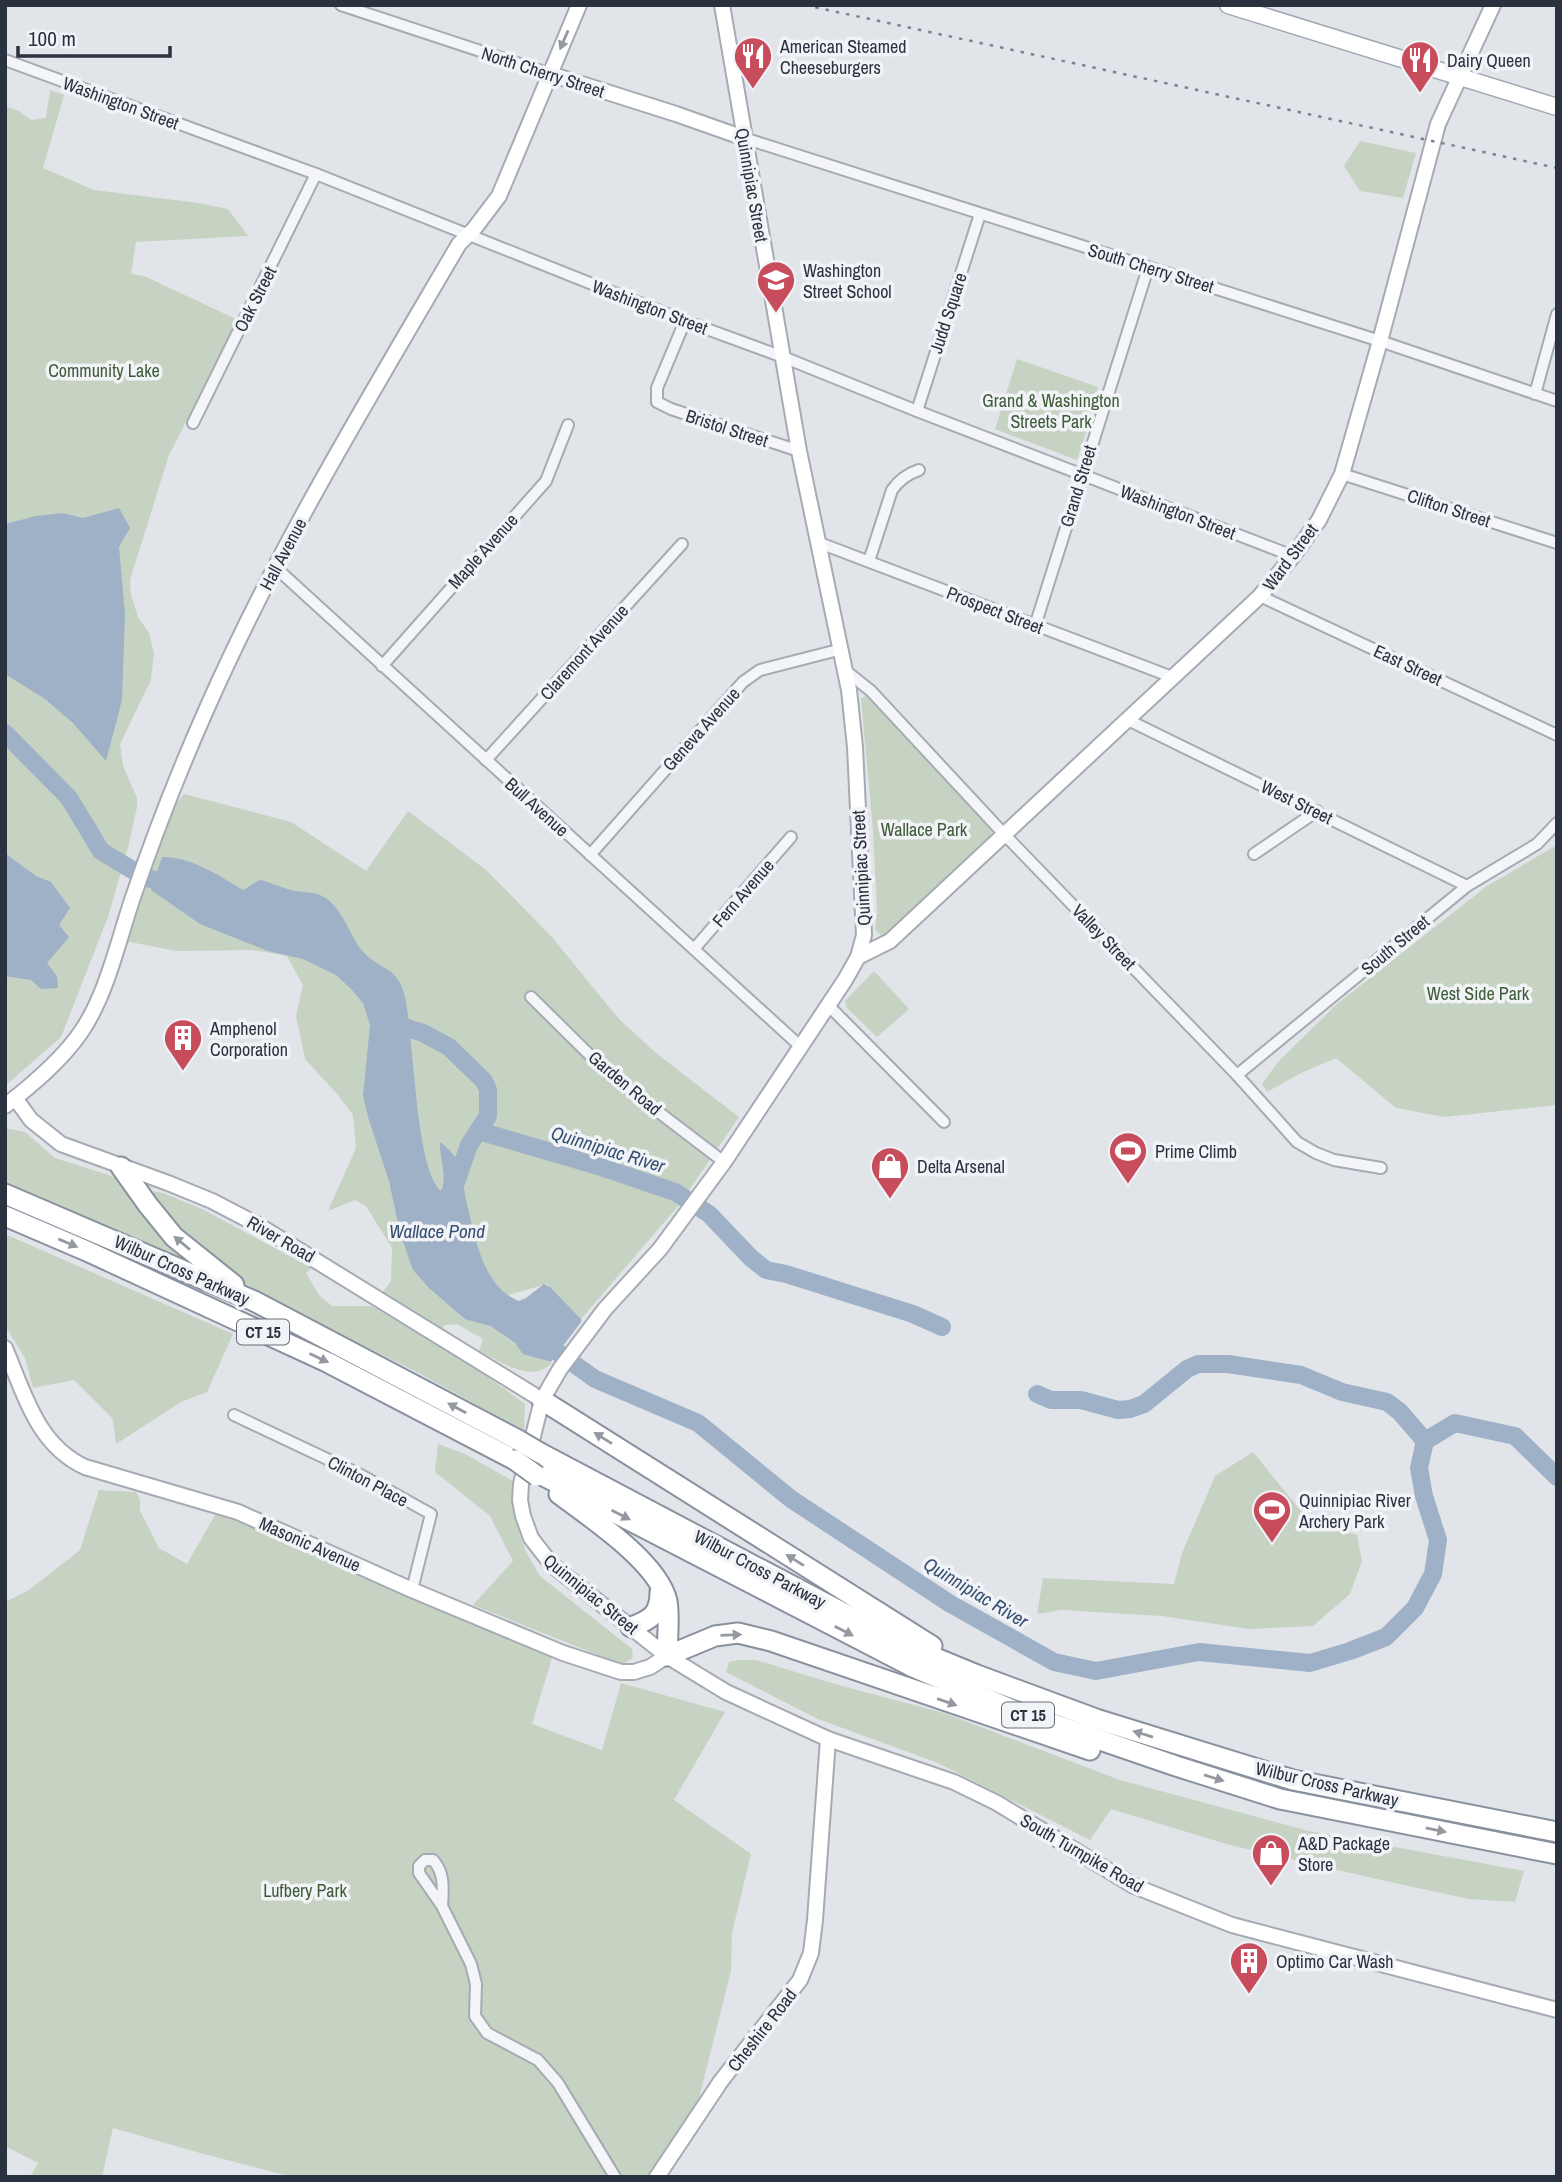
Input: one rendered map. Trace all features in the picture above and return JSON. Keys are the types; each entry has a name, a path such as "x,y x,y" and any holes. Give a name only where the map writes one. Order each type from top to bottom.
{"highway":[{"path":"121,1167 174,1237 254,1301"},
{"name":"Wilbur Cross Parkway","path":"5,1194 254,1301 904,1645 1096,1719 1293,1780 1557,1832"},
{"name":"Wilbur Cross Parkway","path":"5,1216 327,1362 515,1460 537,1475 913,1667 1013,1710 1280,1798 1557,1854"},
{"path":"542,1400 977,1675"},
{"path":"537,1475 640,1558 660,1584 667,1601 667,1656 715,1636 738,1633 771,1640 1050,1738 1115,1758 1177,1766"},
{"path":"631,1627 656,1615 660,1602 660,1584"}],"main road":[{"name":"Hall Avenue","path":"10,1102 73,1043 92,1014 153,840 207,708 275,568 359,414 459,244 499,196 579,5"},
{"name":"Quinnipiac Street","path":"667,1656 552,1565 526,1527 520,1492 542,1400 560,1369 605,1308 660,1249 724,1162 858,957 865,927 853,728 846,671 799,451 722,5"},
{"path":"1228,5 1557,107"},
{"name":"Ward Street","path":"858,957 890,941 1260,596 1319,520 1342,474 1435,135 1459,76 1493,5"},
{"name":"North Cherry Street","path":"550,74 744,138"},
{"name":"River Road","path":"10,1102 61,1144 212,1201 258,1225 542,1400"},
{"name":"Masonic Avenue","path":"5,1348 42,1431 71,1461 238,1512 412,1590 563,1653 621,1672 634,1672 650,1667 667,1656"},
{"name":"South Turnpike Road","path":"667,1656 726,1692 828,1739 954,1782 997,1802 1135,1886 1215,1920 1557,2010"},
{"name":"Cheshire Road","path":"656,2177 721,2081 800,1980 804,1971 811,1953 815,1920 828,1739"}],"street":[{"name":"North Cherry Street","path":"341,5 550,74"},
{"name":"Washington Street","path":"5,60 316,174 467,236 1293,556"},
{"name":"South Cherry Street","path":"744,138 1380,341 1557,401"},
{"name":"Oak Street","path":"193,423 316,174"},
{"name":"Judd Square","path":"916,411 980,214"},
{"name":"Grand Street","path":"1035,626 1148,268"},
{"path":"1535,394 1557,314"},
{"name":"Bristol Street","path":"685,321 657,388 657,402 799,451"},
{"name":"Maple Avenue","path":"382,666 546,481 568,425"},
{"path":"869,561 892,490 910,473 919,470"},
{"name":"Clifton Street","path":"1342,474 1557,543"},
{"name":"Prospect Street","path":"817,542 1172,677"},
{"name":"Claremont Avenue","path":"485,760 682,544"},
{"name":"Bull Avenue","path":"275,568 800,1046"},
{"name":"East Street","path":"1260,596 1557,735"},
{"name":"Geneva Avenue","path":"590,855 743,682 760,670 842,649"},
{"name":"Valley Street","path":"846,671 871,691 1003,833 1237,1075 1297,1142 1334,1160 1381,1168"},
{"name":"West Street","path":"1126,719 1467,886"},
{"path":"1254,854 1317,811"},
{"name":"South Street","path":"1237,1075 1467,886 1537,844 1557,822"},
{"name":"Fern Avenue","path":"694,949 791,837"},
{"name":"Garden Road","path":"531,997 610,1074 724,1162"},
{"path":"828,1005 944,1122"},
{"name":"Clinton Place","path":"234,1415 361,1475 431,1514 412,1590"},
{"path":"442,1906 471,1964 475,1984 475,2016 487,2033 538,2060 558,2083 615,2177"}],"green space":[{"name":"Community Lake","path":"50,90 64,95 43,168 94,190 228,209 248,236 136,242 131,274 144,276 238,320 169,455 130,580 131,595 138,617 149,633 154,653 151,680 120,744 123,766 137,798 137,807 108,917 61,1037 5,1086 5,106 19,111 31,120 46,118"},
{"path":"1360,141 1416,153 1403,198 1360,191 1344,166"},
{"name":"Grand & Washington Streets Park","path":"1017,359 1098,387 1077,460 995,429"},
{"name":"Wallace Park","path":"867,696 986,821 992,831 989,839 883,937 875,930 877,913 873,831 861,698"},
{"path":"184,794 291,822 366,871 408,811 486,870 551,936 619,1019 656,1053 739,1117 679,1205 581,1319 547,1284 455,1310 489,1326 534,1356 552,1363 544,1369 535,1372 507,1365 479,1351 483,1339 457,1324 445,1325 442,1329 382,1293 391,1281 392,1248 366,1206 355,1200 328,1211 356,1148 353,1115 305,1059 296,1016 303,985 287,956 254,950 176,951 125,941 137,899 154,861 171,810"},
{"name":"West Side Park","path":"1557,845 1557,1105 1444,1117 1396,1108 1336,1058 1267,1092 1262,1084 1278,1062 1337,1004 1487,886"},
{"path":"874,971 909,1009 877,1037 847,1008 845,1001"},
{"path":"5,1128 25,1132 55,1158 118,1178 192,1261 187,1263 5,1184"},
{"path":"147,1190 163,1193 202,1209 312,1268 306,1273 319,1295 332,1306 371,1306 461,1357 525,1404 524,1431 415,1371 240,1281 195,1248"},
{"path":"5,1234 233,1334 207,1392 181,1402 116,1444 113,1419 74,1380 33,1388 25,1358 5,1326"},
{"path":"438,1444 465,1454 513,1481 516,1522 526,1552 540,1576 632,1649 633,1658 618,1663 473,1605 513,1561 490,1516 435,1472"},
{"name":"Quinnipiac River Archery Park","path":"1253,1452 1301,1511 1338,1530 1357,1535 1362,1561 1350,1594 1313,1626 1249,1629 1162,1616 1062,1610 1037,1614 1043,1578 1174,1584 1182,1553 1215,1476"},
{"name":"Lufbery Park","path":"99,1490 136,1492 140,1500 140,1511 159,1548 187,1564 215,1515 240,1522 553,1655 532,1724 602,1750 621,1683 725,1712 674,1800 751,1854 732,1933 731,1971 696,2110 650,2177 293,2177 113,2128 102,2177 30,2177 38,2163 5,2146 5,1602 29,1590 80,1550"},
{"path":"756,1660 944,1713 1120,1780 1309,1831 1524,1871 1515,1902 1469,1899 1372,1878 1230,1845 1111,1809 1090,1840 938,1763 818,1719 726,1672 729,1662"}],"water":[{"path":"119,508 130,528 119,547 125,614 122,700 106,761 73,723 45,699 5,674 5,524 62,513 83,518"},
{"path":"5,853 36,876 51,882 70,908 59,925 69,937 47,963 57,976 58,988 41,989 31,980 5,976"},
{"name":"Wallace Pond","path":"162,857 194,863 243,890 261,880 291,890 323,896 333,904 366,955 397,978 405,997 421,1130 432,1178 441,1191 444,1180 440,1142 454,1156 461,1170 477,1246 497,1285 519,1301 544,1284 581,1319 582,1322 551,1362 523,1354 515,1343 490,1326 465,1319 429,1288 413,1270 400,1233 389,1181 363,1096 370,1025 363,1003 336,975 303,959 268,951 200,924 151,890"}],"pier":[{"path":"584,1318 585,1324 554,1364 551,1362"}],"waterway":[{"name":"Quinnipiac River","path":"5,733 69,798 101,851 144,877 177,886"},
{"name":"Quinnipiac River","path":"389,1022 423,1033 449,1047 484,1081 488,1090 488,1116 469,1145 454,1188"},
{"name":"Quinnipiac River","path":"479,1131 675,1192 709,1214 766,1270 913,1314 942,1327"},
{"name":"Quinnipiac River","path":"539,1339 595,1379 698,1423 791,1499 949,1603 1054,1662 1096,1671 1199,1652 1310,1663 1386,1637 1415,1608 1433,1574 1438,1540 1424,1496 1419,1468 1425,1441 1455,1423 1515,1436 1557,1477"},
{"name":"Quinnipiac River","path":"1037,1394 1051,1400 1081,1400 1118,1410 1130,1409 1144,1404 1187,1369 1198,1364 1228,1364 1301,1375 1342,1392 1387,1402 1400,1412 1425,1441"}],"railway":[{"path":"805,5 1557,168"}],"place":[{"name":"American Steamed Cheeseburgers","path":"753,90"},
{"name":"Dairy Queen","path":"1420,94"},
{"name":"Washington Street School","path":"776,314"},
{"name":"Amphenol Corporation","path":"183,1072"},
{"name":"Prime Climb","path":"1128,1185"},
{"name":"Delta Arsenal","path":"890,1200"},
{"name":"Quinnipiac River Archery Park","path":"1272,1544"},
{"name":"A&D Package Store","path":"1271,1887"},
{"name":"Optimo Car Wash","path":"1249,1995"}]}
